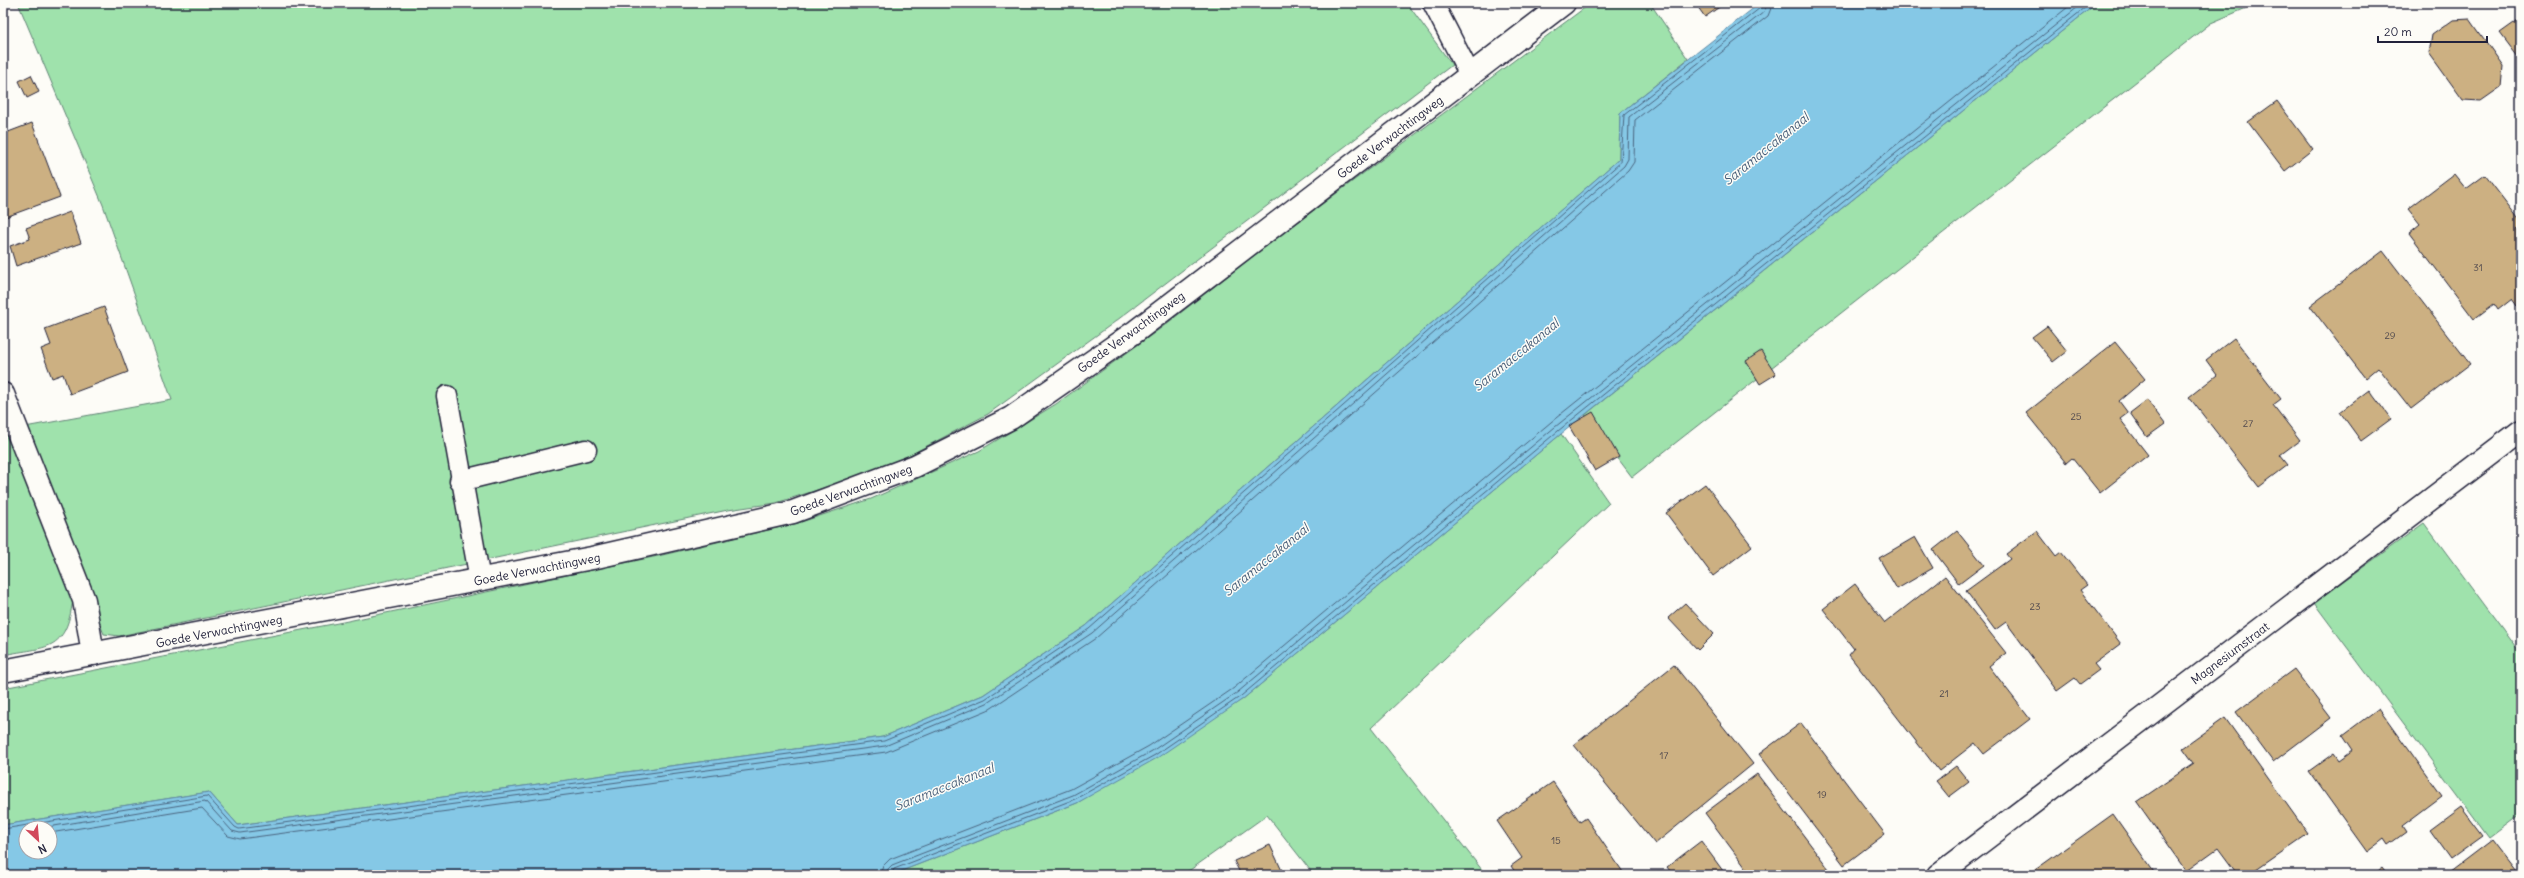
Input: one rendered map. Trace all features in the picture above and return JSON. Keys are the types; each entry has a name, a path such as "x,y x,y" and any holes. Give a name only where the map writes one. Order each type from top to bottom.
{"street":[{"name":"Goede Verwachtingweg","path":"3,671 592,558 793,512 915,466 1011,418 1136,331 1564,3"},
{"path":"3,394 84,600 93,654"},
{"name":"Magnesiumstraat","path":"1938,875 1963,868 2521,430"}],"lane":[{"path":"1433,3 1470,75"},
{"path":"447,396 460,481 480,580"},
{"path":"460,481 586,450"}],"green space":[{"path":"18,3 1407,3 1452,65 1112,324 988,414 906,457 833,485 776,503 728,510 119,636 104,634 99,622 97,604 25,427 172,400 103,205"},
{"path":"1591,3 1650,3 1688,59 1620,113 1619,159 1086,626 983,695 883,737 238,825 209,792 34,820 18,820 18,823 3,825 3,688 343,622 658,556 798,523 871,499 979,451 1056,404 1161,328 1274,240"},
{"path":"2097,3 2258,3 2211,23 1632,477 1585,415"},
{"path":"3,408 73,600 70,617 65,630 52,644 43,648 3,655"},
{"path":"1561,434 1609,503 1371,728 1486,875 1314,875 1267,815 1190,870 1179,875 891,875 1077,803 1243,699"},
{"path":"2424,523 2521,654 2521,814 2489,838 2314,603"}],"water":[{"name":"Saramaccakanaal","path":"1760,3 2097,3 1561,434 1243,699 1157,758 1077,803 891,875 3,875 3,825 18,823 18,860 58,860 58,820 34,820 209,792 238,825 883,737 983,695 1086,626 1619,159 1620,113"}],"building":[{"path":"1695,3 1725,3 1705,17"},
{"path":"2521,18 2521,61 2500,33"},
{"path":"2470,19 2503,66 2501,87 2481,101 2463,100 2429,53 2432,35 2453,20"},
{"path":"31,75 39,92 27,98 19,81"},
{"path":"2277,101 2313,149 2285,171 2248,122"},
{"path":"32,123 60,197 3,218 3,134"},
{"path":"2454,174 2466,189 2485,175 2521,222 2521,227 2517,230 2521,235 2521,303 2517,306 2512,299 2498,310 2494,304 2474,319 2409,233 2420,224 2408,209"},
{"path":"70,212 81,243 16,266 10,246 30,239 26,228"},
{"path":"2383,251 2470,364 2411,409 2378,367 2365,378 2310,306"},
{"path":"104,307 128,372 70,394 63,374 52,378 41,349 51,345 45,329"},
{"path":"2047,326 2067,351 2053,362 2032,337"},
{"path":"2234,338 2281,399 2273,405 2300,440 2280,455 2288,465 2259,487 2189,397 2217,375 2206,360"},
{"path":"2115,342 2145,379 2119,401 2128,413 2120,419 2148,455 2100,493 2072,458 2066,463 2026,413"},
{"path":"1761,351 1776,374 1760,384 1746,361"},
{"path":"2369,390 2391,419 2361,441 2340,412"},
{"path":"2147,400 2165,424 2147,437 2130,413"},
{"path":"1593,412 1619,457 1595,471 1569,426"},
{"path":"1705,484 1752,546 1713,576 1666,513"},
{"path":"1957,531 1984,565 1959,584 1933,550"},
{"path":"2037,531 2056,556 2061,552 2087,585 2080,590 2121,644 2094,664 2099,670 2080,684 2075,678 2057,691 2006,622 1995,630 1966,591 2010,559 2006,554"},
{"path":"1915,537 1933,568 1897,589 1879,558"},
{"path":"1945,576 2006,653 1989,666 2030,719 1984,754 1975,743 1939,771 1849,655 1854,649 1823,609 1855,584 1885,623"},
{"path":"1685,603 1714,634 1698,650 1668,618"},
{"path":"1674,665 1753,764 1655,844 1574,745"},
{"path":"2294,669 2331,718 2273,762 2236,712"},
{"path":"2379,708 2442,796 2402,826 2406,832 2388,845 2384,839 2367,852 2309,771 2334,753 2339,760 2353,750 2343,735"},
{"path":"2225,718 2308,834 2249,875 2238,875 2218,848 2186,871 2137,802 2194,763 2183,748"},
{"path":"1801,723 1885,834 1844,865 1759,754"},
{"path":"1956,766 1969,782 1949,797 1936,781"},
{"path":"1757,774 1829,869 1821,875 1751,875 1705,813"},
{"path":"1553,782 1580,822 1586,818 1625,875 1517,875 1511,866 1522,858 1497,821"},
{"path":"2461,807 2483,836 2451,859 2430,830"},
{"path":"2113,814 2156,875 2028,875"},
{"path":"2491,840 2518,875 2445,875"},
{"path":"1701,841 1726,875 1673,875 1667,867"},
{"path":"1270,845 1284,875 1241,875 1234,861"},
{"path":"2382,867 2388,875 2372,875"}]}
